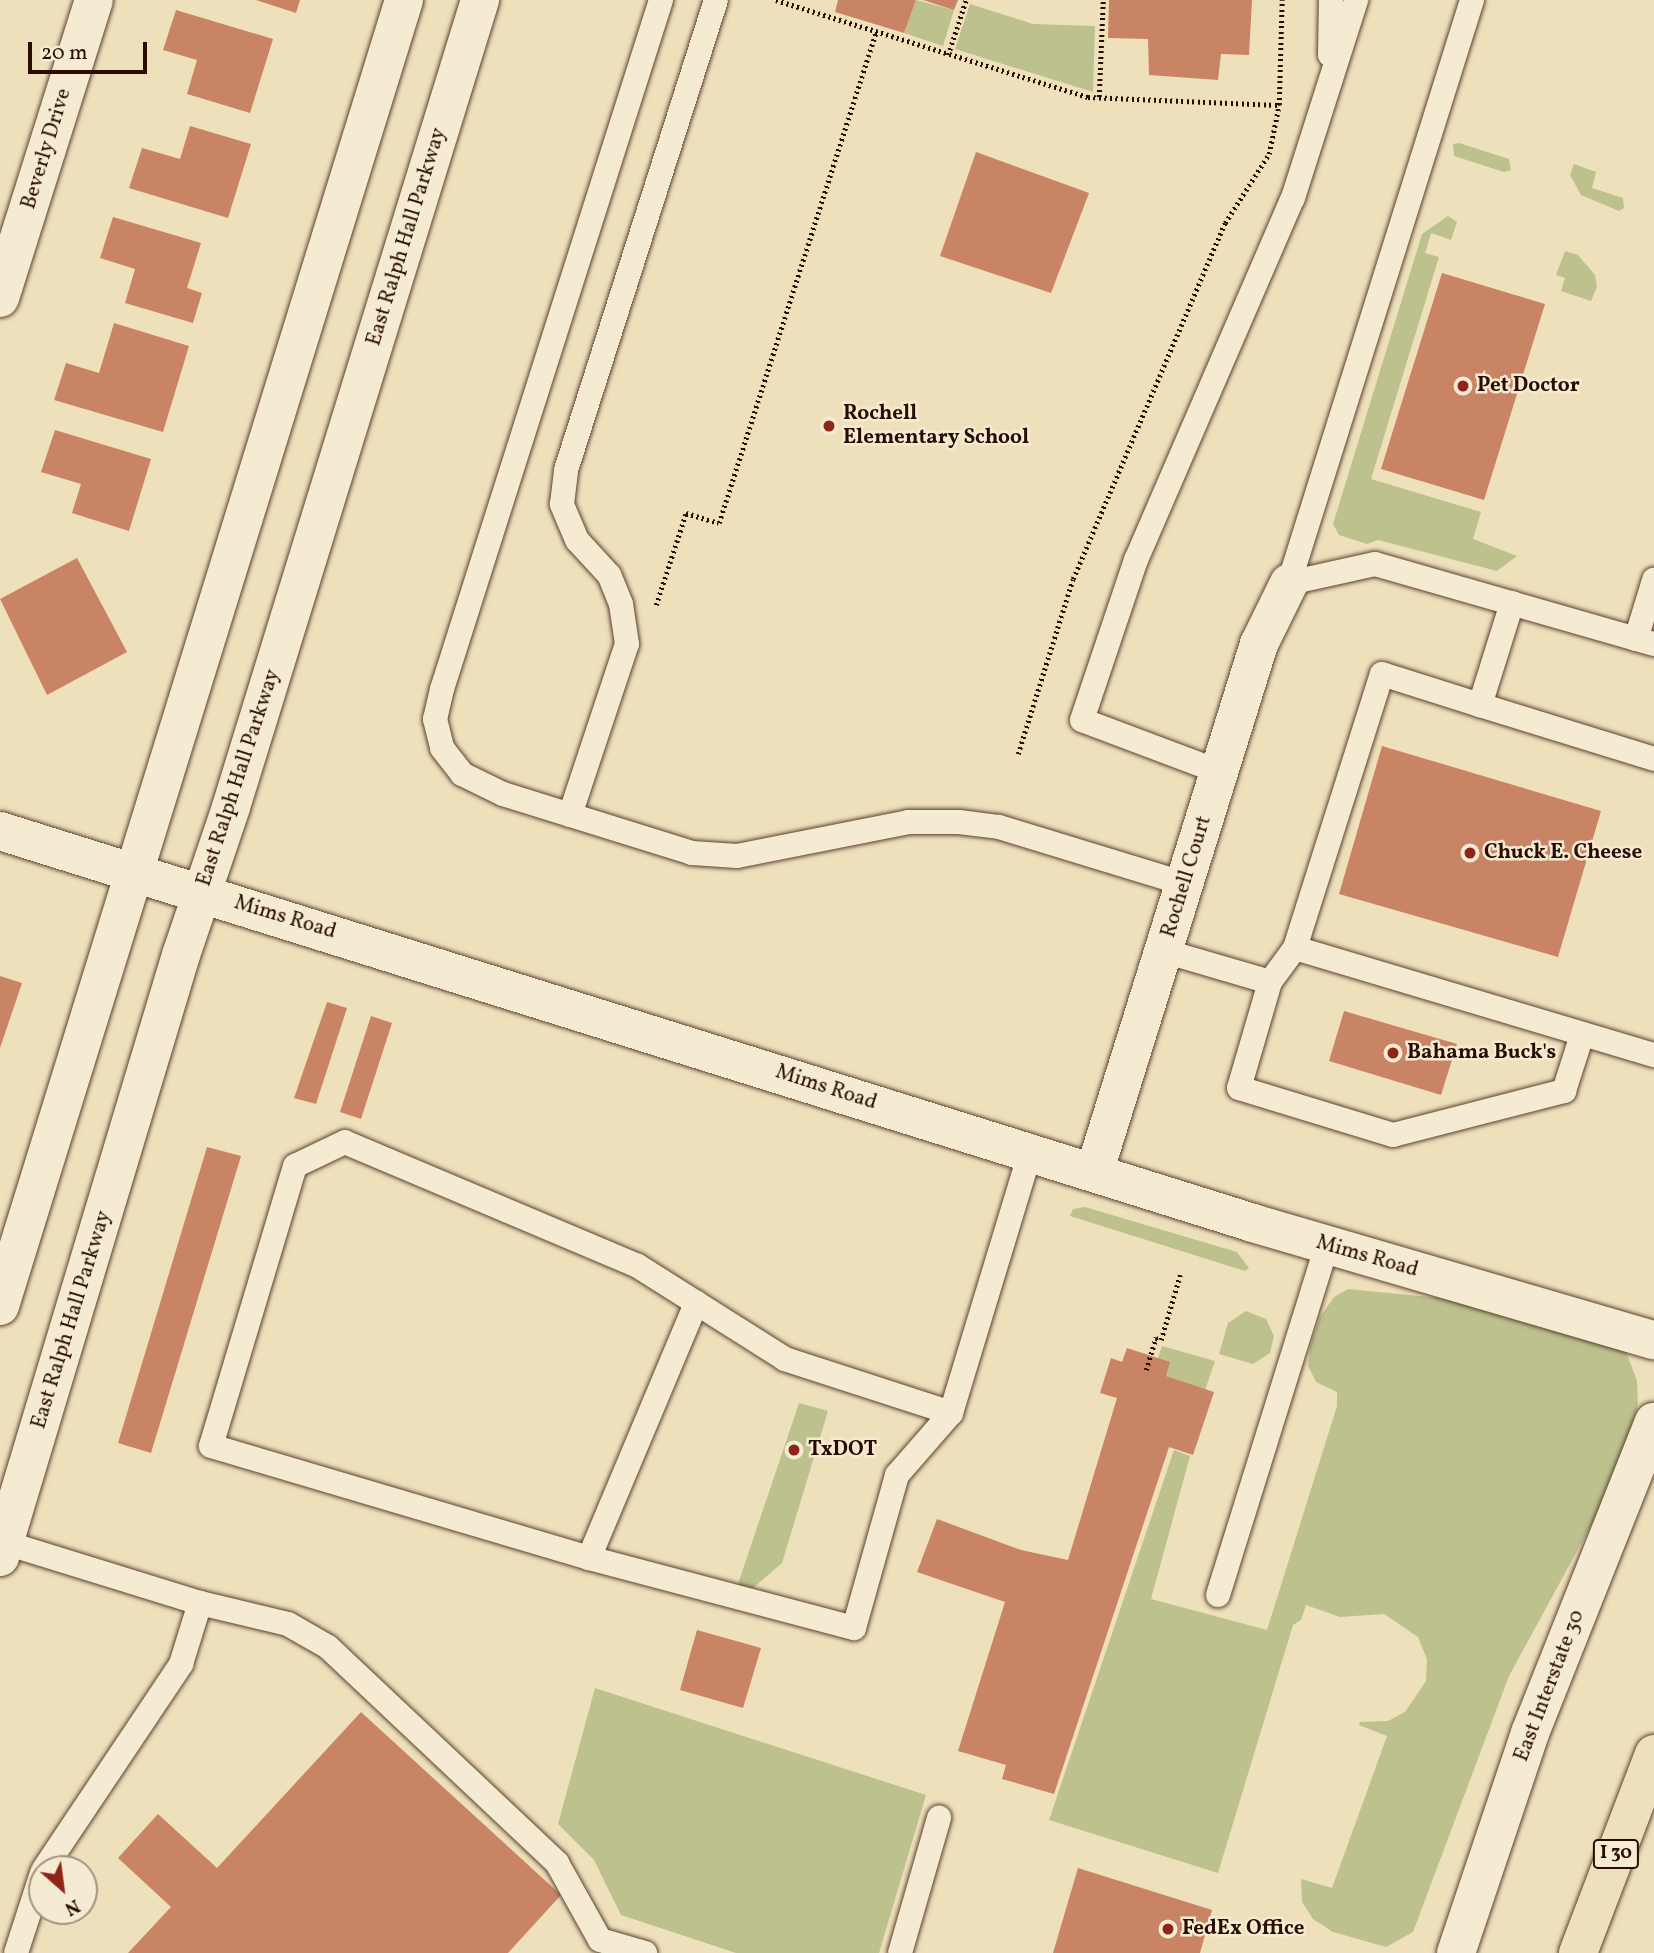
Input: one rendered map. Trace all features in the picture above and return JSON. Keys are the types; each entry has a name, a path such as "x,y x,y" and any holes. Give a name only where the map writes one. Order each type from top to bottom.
{"highway":[{"name":"I 30","path":"1578,1953 1654,1754"}],"main road":[{"name":"Beverly Drive","path":"0,298 93,0"},
{"path":"0,1306 404,0"},
{"name":"East Ralph Hall Parkway","path":"3,1550 202,893 480,0"},
{"name":"Rochell Court","path":"1094,1173 1259,644 1289,583"},
{"name":"Mims Road","path":"0,831 1327,1245 1654,1340"},
{"name":"East Interstate 30","path":"1457,1953 1530,1733 1654,1422"}],"lane":[{"path":"661,0 435,719 442,748 462,774 503,794 692,853 737,856 908,822 959,822 999,827 1185,884"},
{"path":"570,815 627,643 621,604 609,575 577,540 562,504 566,470 716,0"},
{"path":"1329,84 1331,0"},
{"path":"1220,772 1082,720 1136,560 1293,198 1356,0"},
{"path":"1289,583 1472,0"},
{"path":"1289,583 1374,564 1645,641 1654,580"},
{"path":"1480,705 1512,603"},
{"path":"1582,1035 1564,1091 1393,1135 1238,1088 1270,982 1295,948 1382,674 1654,759"},
{"path":"1295,948 1654,1055"},
{"path":"1164,951 1270,982"},
{"path":"951,1413 785,1359 638,1266 345,1142 295,1166 211,1446 589,1558 854,1628 897,1475 951,1413 1030,1153"},
{"path":"1218,1595 1327,1245"},
{"path":"589,1558 696,1303"},
{"path":"3,1550 288,1624 328,1647 557,1863 595,1947 645,1953"},
{"path":"54,1855 181,1664 200,1602"},
{"path":"900,1953 939,1818"},
{"path":"16,1953 28,1917"}],"path":[{"path":"776,0 948,55 1099,97 1279,105"},
{"path":"948,55 966,0"},
{"path":"1099,97 1102,0"},
{"path":"1018,754 1073,579 1225,223 1269,155 1279,105 1282,0"},
{"path":"656,618 686,513 719,523 876,32"},
{"path":"1146,1370 1156,1338 1161,1340 1180,1275"}],"green space":[{"path":"916,0 954,10 943,46 904,33"},
{"path":"970,4 1033,24 1095,26 1093,92 955,49"},
{"path":"1459,143 1509,159 1511,170 1504,172 1454,156 1453,144"},
{"path":"1574,164 1596,172 1592,188 1623,198 1624,208 1619,211 1581,195 1570,175"},
{"path":"1448,216 1457,222 1451,240 1431,233 1425,253 1439,257 1371,479 1481,512 1473,539 1517,556 1497,571 1378,540 1367,544 1339,535 1333,524 1422,234"},
{"path":"1565,251 1578,255 1595,275 1597,287 1591,301 1561,291 1565,278 1556,275"},
{"path":"1085,1207 1237,1252 1249,1268 1245,1271 1070,1216 1073,1209"},
{"path":"1348,1289 1563,1310 1605,1327 1627,1354 1637,1381 1638,1405 1619,1474 1509,1676 1413,1932 1386,1947 1333,1932 1313,1919 1302,1902 1301,1879 1332,1888 1387,1736 1359,1725 1360,1722 1388,1721 1405,1712 1426,1681 1427,1659 1418,1637 1384,1614 1340,1617 1306,1605 1301,1620 1293,1625 1218,1873 1049,1820 1174,1450 1190,1456 1151,1599 1267,1630 1337,1406 1337,1392 1316,1382 1308,1366 1310,1347 1320,1317 1334,1297"},
{"path":"1246,1311 1266,1319 1274,1336 1270,1353 1253,1364 1219,1354 1228,1323"},
{"path":"1162,1346 1215,1361 1205,1390 1166,1376 1158,1358"},
{"path":"799,1403 828,1411 782,1563 752,1589 736,1590"},
{"path":"595,1688 926,1795 879,1953 736,1953 621,1915 594,1860 558,1824"}],"building":[{"path":"256,0 300,0 296,13"},
{"path":"838,0 916,0 904,33 835,12"},
{"path":"923,0 958,0 954,10"},
{"path":"1109,0 1252,0 1249,55 1221,54 1218,80 1149,75 1148,39 1108,38"},
{"path":"176,10 273,39 250,113 187,94 197,60 163,50"},
{"path":"190,126 251,144 228,218 129,188 142,148 180,159"},
{"path":"976,152 1089,193 1051,293 940,256"},
{"path":"113,217 201,243 187,288 202,293 193,323 125,303 135,269 100,258"},
{"name":"Pet Doctor","path":"1442,273 1545,304 1484,500 1381,469"},
{"path":"114,323 189,346 163,432 54,400 66,363 99,373"},
{"path":"55,430 151,459 129,531 72,513 81,484 41,472"},
{"path":"77,558 127,652 47,695 0,599"},
{"name":"Chuck E. Cheese","path":"1382,746 1601,811 1558,957 1339,894"},
{"path":"0,976 22,983 0,1048"},
{"path":"327,1002 347,1008 316,1104 294,1098"},
{"name":"Bahama Buck's","path":"1344,1011 1457,1044 1441,1095 1329,1061"},
{"path":"371,1016 392,1023 361,1119 340,1112"},
{"path":"207,1147 241,1156 151,1453 118,1443"},
{"path":"1127,1348 1170,1362 1166,1376 1214,1392 1193,1455 1169,1447 1054,1794 1002,1779 1006,1765 958,1751 1005,1602 917,1572 937,1519 1021,1550 1068,1560 1117,1398 1100,1393 1111,1358 1122,1362"},
{"path":"697,1630 761,1648 743,1708 680,1690"},
{"path":"361,1712 561,1895 508,1953 128,1953 171,1907 118,1858 158,1814 217,1868"},
{"path":"1078,1868 1212,1910 1200,1953 1053,1953"}],"place":[{"name":"Pet Doctor","path":"1463,386"},
{"name":"Rochell Elementary School","path":"829,426"},
{"name":"Chuck E. Cheese","path":"1470,853"},
{"name":"Bahama Buck's","path":"1393,1053"},
{"name":"TxDOT","path":"794,1450"},
{"name":"FedEx Office","path":"1168,1929"}]}
